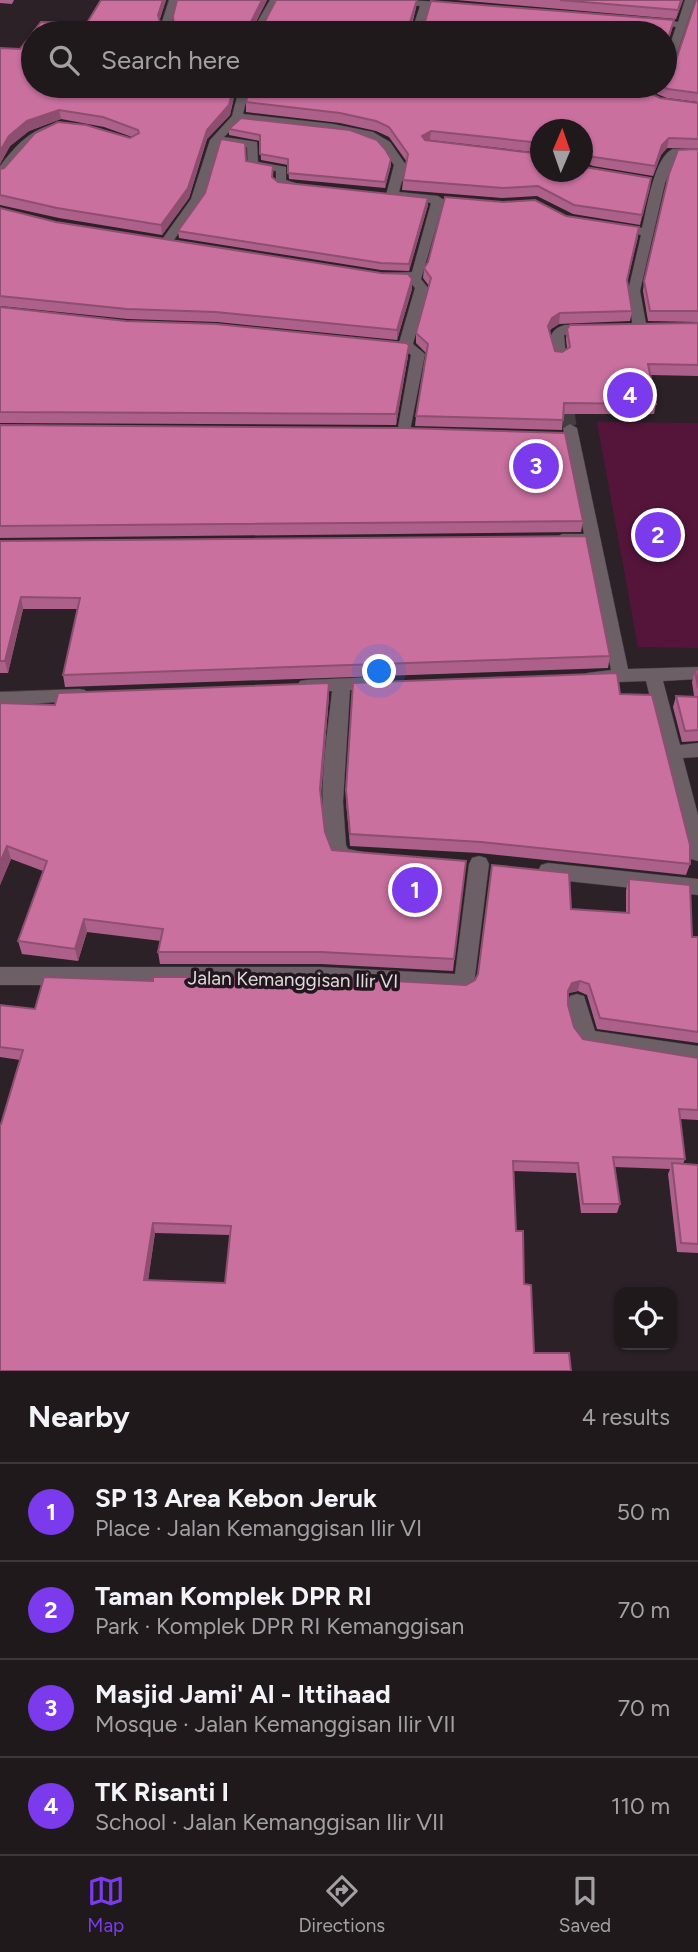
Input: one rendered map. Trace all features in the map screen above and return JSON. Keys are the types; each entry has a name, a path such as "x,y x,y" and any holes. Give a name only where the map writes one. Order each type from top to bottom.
{"street":[{"path":"167,21 174,0"},
{"path":"263,21 275,0"},
{"path":"376,0 453,2 465,6"},
{"path":"677,41 690,0"},
{"path":"420,21 426,3"},
{"path":"677,24 683,25"},
{"path":"167,241 203,185 205,163 217,139 237,117 242,98"},
{"path":"651,98 655,101"},
{"path":"237,117 378,137 400,165 386,194 445,200 419,271 413,278"},
{"path":"0,174 37,131 54,125 88,129"},
{"path":"217,139 253,144 252,164 282,169 280,182 283,184 317,189"},
{"path":"639,329 634,291 653,182 673,152 697,151"},
{"path":"597,226 646,232"},
{"path":"154,239 181,243"},
{"path":"370,276 413,278 422,288 405,347"},
{"path":"559,356 556,338 558,333 565,330 602,329"},
{"path":"374,346 405,347 416,350 418,354 404,433"},
{"path":"567,434 594,540 621,676"},
{"path":"539,540 594,540"},
{"path":"579,677 698,673"},
{"path":"653,674 698,853"},
{"path":"287,687 398,683"},
{"path":"342,684 334,778 335,846 342,856 375,859"},
{"path":"0,699 96,695"},
{"path":"674,752 698,750"},
{"name":"Jalan Kemanggisan Ilir VI","path":"0,976 321,976 464,984 472,863 501,866"},
{"path":"523,869 698,887"},
{"path":"577,1003 583,1032 589,1040 698,1056"}],"shaded area":[{"path":"597,422 698,423 698,648 638,647"}],"building":[{"path":"101,0 163,0 158,15 160,21 88,21"},
{"path":"177,0 262,0 252,21 174,21"},
{"path":"276,0 417,0 410,21 265,21"},
{"path":"560,0 681,0 678,10"},
{"path":"698,0 698,93 677,90 677,57"},
{"path":"431,1 674,21 425,21"},
{"path":"0,48 20,49 21,98 231,98 229,105 207,130 188,188 161,225 57,208 0,195 0,169 4,168 35,133 58,122 86,125 130,138 139,133 138,130 103,117 59,110 27,121 9,136 0,151"},
{"path":"247,98 660,98 698,103 698,139 669,138 662,145 655,166 593,157 593,119 530,119 530,142 431,131 422,136 425,140 530,153 530,182 593,182 593,168 651,178 642,215 574,205 538,186 503,188 403,180 408,154 389,127 376,121 340,113 246,102"},
{"path":"241,118 350,130 377,140 391,159 385,182 288,173 288,159 260,154 260,135 229,129"},
{"path":"221,139 245,143 246,161 273,166 272,177 278,182 428,198 409,264 381,263 178,231 205,193"},
{"path":"698,149 698,311 650,311 644,281 669,174 678,150"},
{"path":"445,197 503,202 535,200 566,216 639,227 627,280 632,311 560,313 552,318 548,326 555,351 562,352 570,347 567,329 570,325 698,323 698,365 648,364 656,404 564,403 563,420 416,416 428,344 416,333 431,278 424,268 428,262"},
{"path":"0,208 56,222 381,273 408,274 412,279 397,330 216,312 127,309 0,296"},
{"path":"0,307 126,321 216,324 409,345 396,414 0,412"},
{"path":"0,425 404,428 565,433 583,521 0,526"},
{"path":"586,536 610,656 63,675 80,598 21,597 5,661 0,661 0,541"},
{"path":"617,673 620,694 652,695 690,845 690,864 481,842 350,834 346,790 353,683"},
{"path":"329,683 320,789 325,832 332,850 466,861 454,959 321,952 158,952 163,929 84,919 75,949 18,941 47,861 7,846 0,863 0,703 55,705 58,693"},
{"path":"676,696 698,697 698,730 685,731"},
{"path":"492,865 569,873 571,909 629,913 629,879 690,885 692,937 698,937 698,1032 600,1018 589,984 580,981 572,983 568,991 568,1005 574,1027 583,1039 698,1058 698,1110 679,1109 685,1159 613,1157 620,1204 583,1204 578,1163 513,1161 516,1231 523,1231 524,1284 531,1285 534,1353 569,1353 571,1371 0,1371 0,1124 23,1050 0,1047 0,1005 35,1009 44,977 153,981 153,977 321,977 466,985 475,980","holes":["153,1223 231,1226 225,1283 144,1280"]},
{"path":"672,1163 698,1165 698,1244 681,1243"}],"tunnel":[{"path":"564,391 570,428"}],"place":[{"name":"TK Risanti I","path":"630,395"},
{"name":"Masjid Jami' Al - Ittihaad","path":"536,466"},
{"name":"Taman Komplek DPR RI","path":"658,535"},
{"name":"SP 13 Area Kebon Jeruk","path":"415,890"}]}
